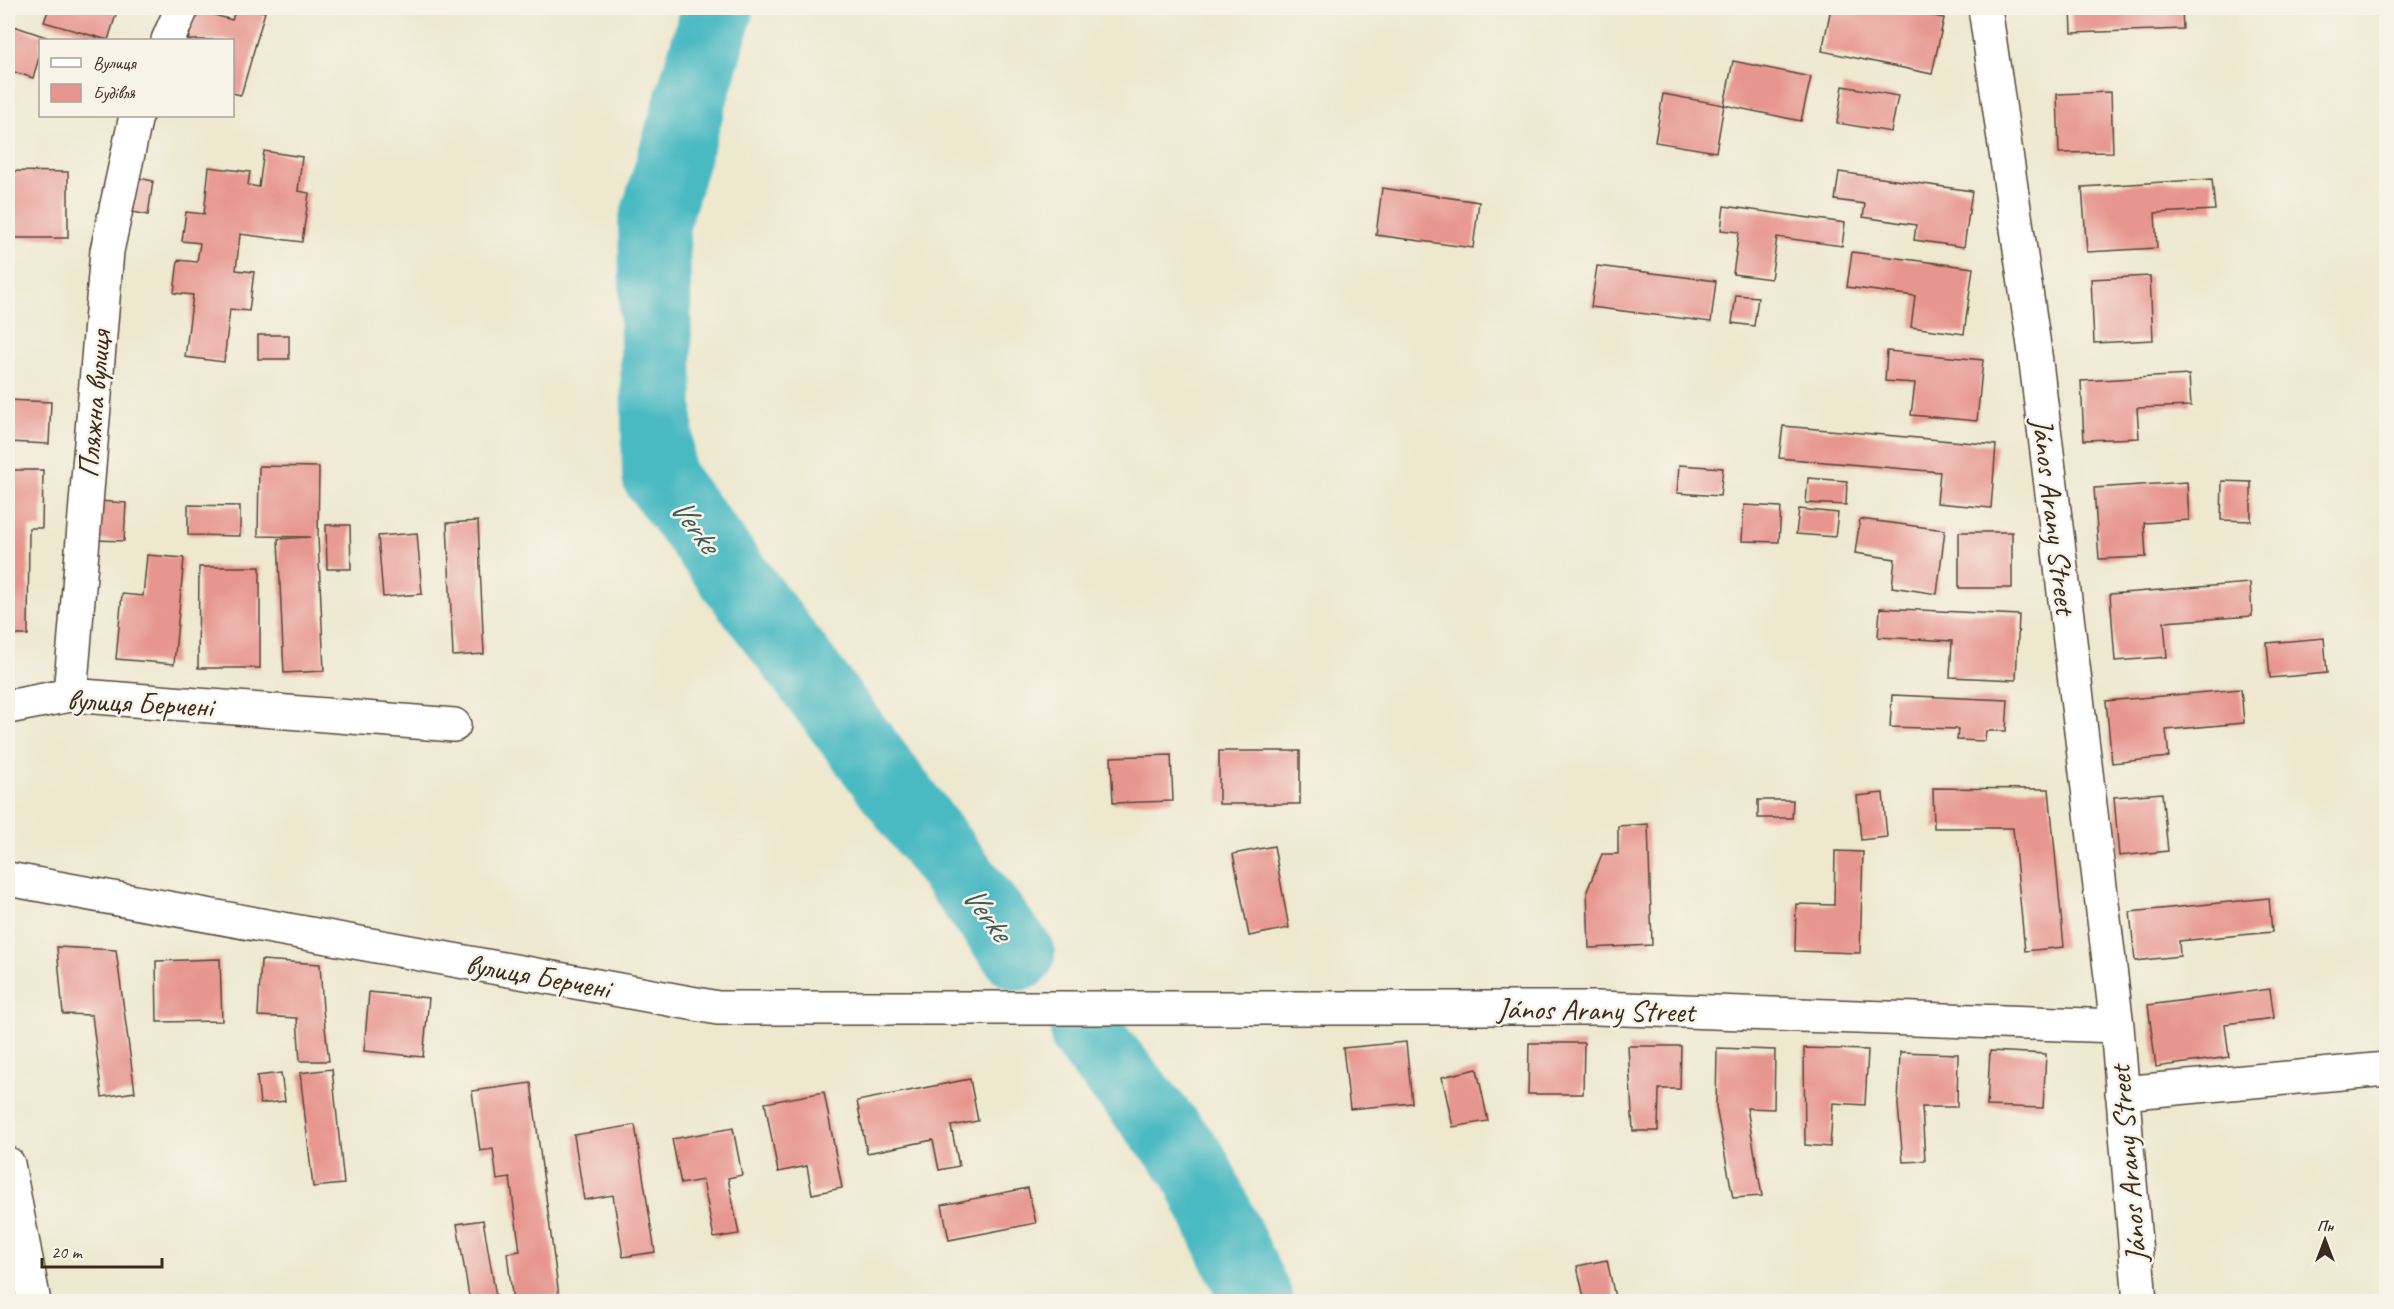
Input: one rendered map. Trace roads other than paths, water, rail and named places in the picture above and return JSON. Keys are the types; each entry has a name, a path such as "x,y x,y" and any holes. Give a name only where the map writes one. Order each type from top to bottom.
{"street":[{"path":"168,39 182,8"},
{"name":"János Arany Street","path":"1985,8 2034,346 2117,1026 2140,1302"},
{"name":"Пляжна вулиця","path":"70,695 106,251 136,117"},
{"name":"вулиця Берчені","path":"8,707 70,695 454,725"},
{"name":"вулиця Берчені","path":"8,879 718,1008 1075,1008"},
{"name":"János Arany Street","path":"1075,1008 1596,1008 2117,1026"},
{"path":"2122,1093 2386,1069"},
{"path":"8,1164 34,1302"}],"waterway":[{"name":"Verke","path":"718,8 654,224 658,476 1019,955"},
{"name":"Verke","path":"1086,1034 1193,1164 1258,1302"}]}
